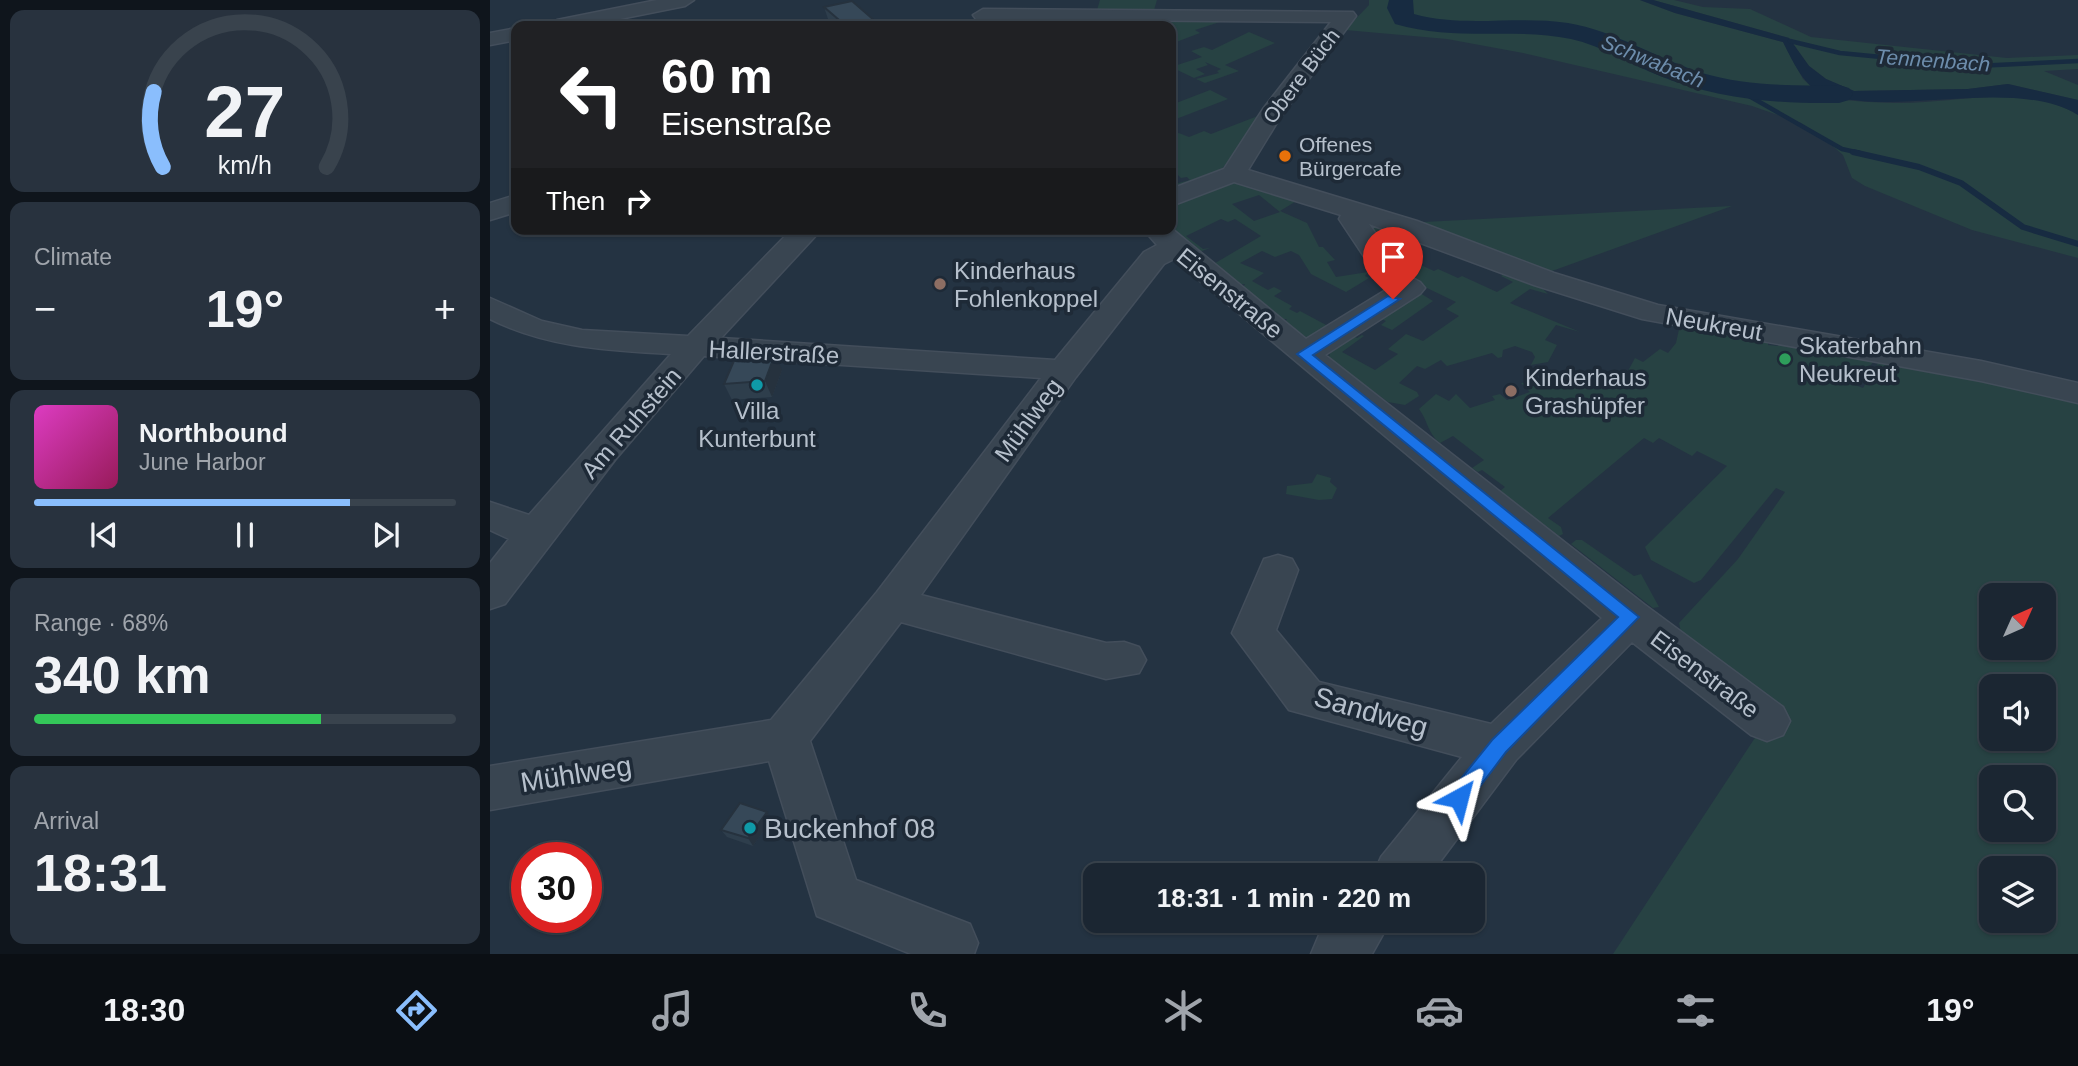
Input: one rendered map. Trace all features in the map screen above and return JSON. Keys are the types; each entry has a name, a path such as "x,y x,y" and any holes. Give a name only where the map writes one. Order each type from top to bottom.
{"street":[{"path":"579,21 663,2 685,0"},
{"path":"978,20 999,0"},
{"path":"663,2 675,21"},
{"name":"Obere Büch","path":"978,20 1346,16 1271,114 1233,174"},
{"path":"490,39 511,35"},
{"path":"1176,196 1233,174"},
{"name":"Neukreut","path":"1233,174 1360,212 1544,279 1653,313 1982,371 2078,393"},
{"path":"490,212 511,205"},
{"path":"1304,354 1410,288 1393,279 1352,219 1360,212"},
{"name":"Am Ruhstein","path":"490,593 532,536 698,347 802,235"},
{"name":"Eisenstraße","path":"1165,238 1630,617 1767,721"},
{"name":"Mühlweg","path":"490,788 708,753 785,737 892,603 1064,370 1154,258 1165,238"},
{"name":"Hallerstraße","path":"490,306 505,317 531,328 582,339 1064,370"},
{"path":"490,516 515,524 532,536"},
{"name":"Sandweg","path":"1278,570 1253,633 1305,697 1499,746"},
{"path":"892,603 1106,661 1124,660"},
{"path":"1408,863 1499,746 1630,617"},
{"path":"785,737 836,898 951,943"},
{"path":"1338,954 1354,933"}],"green space":[{"path":"1100,0 1157,0 1154,10 1097,10"},
{"path":"1369,0 1640,0 1675,13 1783,42 1803,79 1816,91 1803,93 1810,97 1896,103 2013,97 2058,105 2078,115 2078,258 1972,230 1865,186 1852,178 1843,155 1820,135 1801,123 1752,106 1523,53 1447,39 1345,30 1369,5"},
{"path":"1653,0 1674,0 1703,7 1750,9 1811,37 2007,58 2078,55 2078,69 2044,71 2078,85 2078,100 2008,84 1968,89 1854,91 1826,79 1809,66 1789,38"},
{"path":"1216,19 1223,21 1195,30 1200,33 1176,42 1176,21 1155,21"},
{"path":"1249,32 1275,43 1225,65 1239,71 1205,83 1196,79 1219,73 1217,71 1221,69 1205,62 1208,65 1196,69 1205,74 1194,78 1176,69 1176,65 1202,57 1191,51 1204,47 1212,50"},
{"path":"1210,90 1228,99 1176,119 1176,103"},
{"path":"1263,114 1222,169 1194,185 1176,191 1176,184 1190,180 1187,177 1181,178 1176,173 1176,132 1189,137 1204,131 1211,134"},
{"path":"1236,182 1298,200 1280,211 1307,223 1319,247 1323,247 1335,260 1327,262 1336,277 1368,272 1365,276 1369,278 1346,292 1311,274 1299,255 1291,251 1275,257 1262,251 1240,263 1264,273 1252,281 1268,290 1274,287 1282,291 1274,296 1292,306 1289,309 1297,313 1300,311 1328,326 1310,340 1285,322 1287,319 1281,319 1242,289 1245,284 1236,285 1212,265 1261,236 1235,219 1228,222 1221,219 1186,236 1203,249 1210,248 1197,253 1176,234 1176,203 1222,183","holes":["1259,195 1280,212 1254,221 1232,204"]},
{"path":"1732,206 1541,275 1404,223"},
{"path":"1370,222 1409,234 1386,245 1392,248 1390,251 1434,271 1438,269 1458,278 1462,276 1497,292 1513,282 1501,276 1508,271 1535,281 1548,294 1530,289 1510,303 1580,332 1556,325 1545,340 1557,345 1548,362 1531,365 1535,357 1532,352 1515,346 1503,350 1502,357 1498,358 1492,353 1447,366 1441,360 1425,369 1417,366 1399,383 1417,392 1419,396 1405,405 1388,402 1329,359 1330,350 1352,335 1357,338 1362,335 1364,336 1342,352 1375,370 1398,354 1388,349 1406,334 1423,341 1459,316 1446,309 1456,302 1402,276 1367,227"},
{"path":"1420,293 1433,301 1392,330 1381,325 1386,321 1379,318"},
{"path":"1680,325 1768,337 1768,345 1778,346 1778,338 1874,361 1855,385 1863,388 1884,353 2078,392 2078,954 1613,954 1766,721 1687,660 1679,623 1738,559 1785,492 1776,488 1701,580 1694,583 1651,560 1645,547 1727,466 1697,451 1692,456 1659,438 1653,443 1644,438 1548,518 1561,527 1563,534 1559,536 1500,491 1505,487 1482,470 1478,472 1472,468 1484,460 1453,436 1440,443 1430,431 1419,409 1436,394 1449,401 1456,394 1470,408 1495,400 1492,396 1500,394 1507,400 1530,392 1521,383 1547,380 1539,372 1547,370 1566,376 1570,370 1602,380 1605,377 1622,382 1635,358 1643,362 1660,349 1668,353 1676,343"},
{"path":"1317,474 1331,478 1330,482 1337,488 1332,499 1319,500 1286,494 1287,486 1312,483"},
{"path":"1582,540 1634,576 1641,574 1659,607 1653,608 1571,544"}],"water":[{"path":"1640,0 1653,0 1789,38 1809,66 1826,79 1854,91 1968,89 2008,84 2078,100 2078,115 2056,105 2031,100 1974,98 1887,102 1832,97 1816,90 1806,81 1783,42 1675,13"}],"building":[{"path":"852,1 875,21 840,21 824,7"},
{"path":"775,354 765,381 724,384 736,356"},
{"path":"740,803 767,812 748,838 721,830"}],"waterway":[{"name":"Schwabach","path":"1401,0 1399,8 1404,19 1422,24 1459,28 1569,31 1712,84 1754,92 1839,94"},
{"name":"Tennenbach","path":"1790,41 1840,53 1975,66 2078,61"},
{"path":"1742,92 1842,149 1860,153"},
{"path":"1853,152 1919,167 1961,183 2023,227 2078,244"}],"place":[{"name":"Offenes Bürgercafe","path":"1285,156"},
{"name":"Kinderhaus Fohlenkoppel","path":"940,284"},
{"name":"Skaterbahn Neukreut","path":"1785,359"},
{"name":"Villa Kunterbunt","path":"757,385"},
{"name":"Kinderhaus Grashüpfer","path":"1511,391"},
{"name":"Buckenhof 08","path":"750,828"}],"route":[{"path":"1393,299 1304,354 1630,617 1499,746 1459,798"}]}
